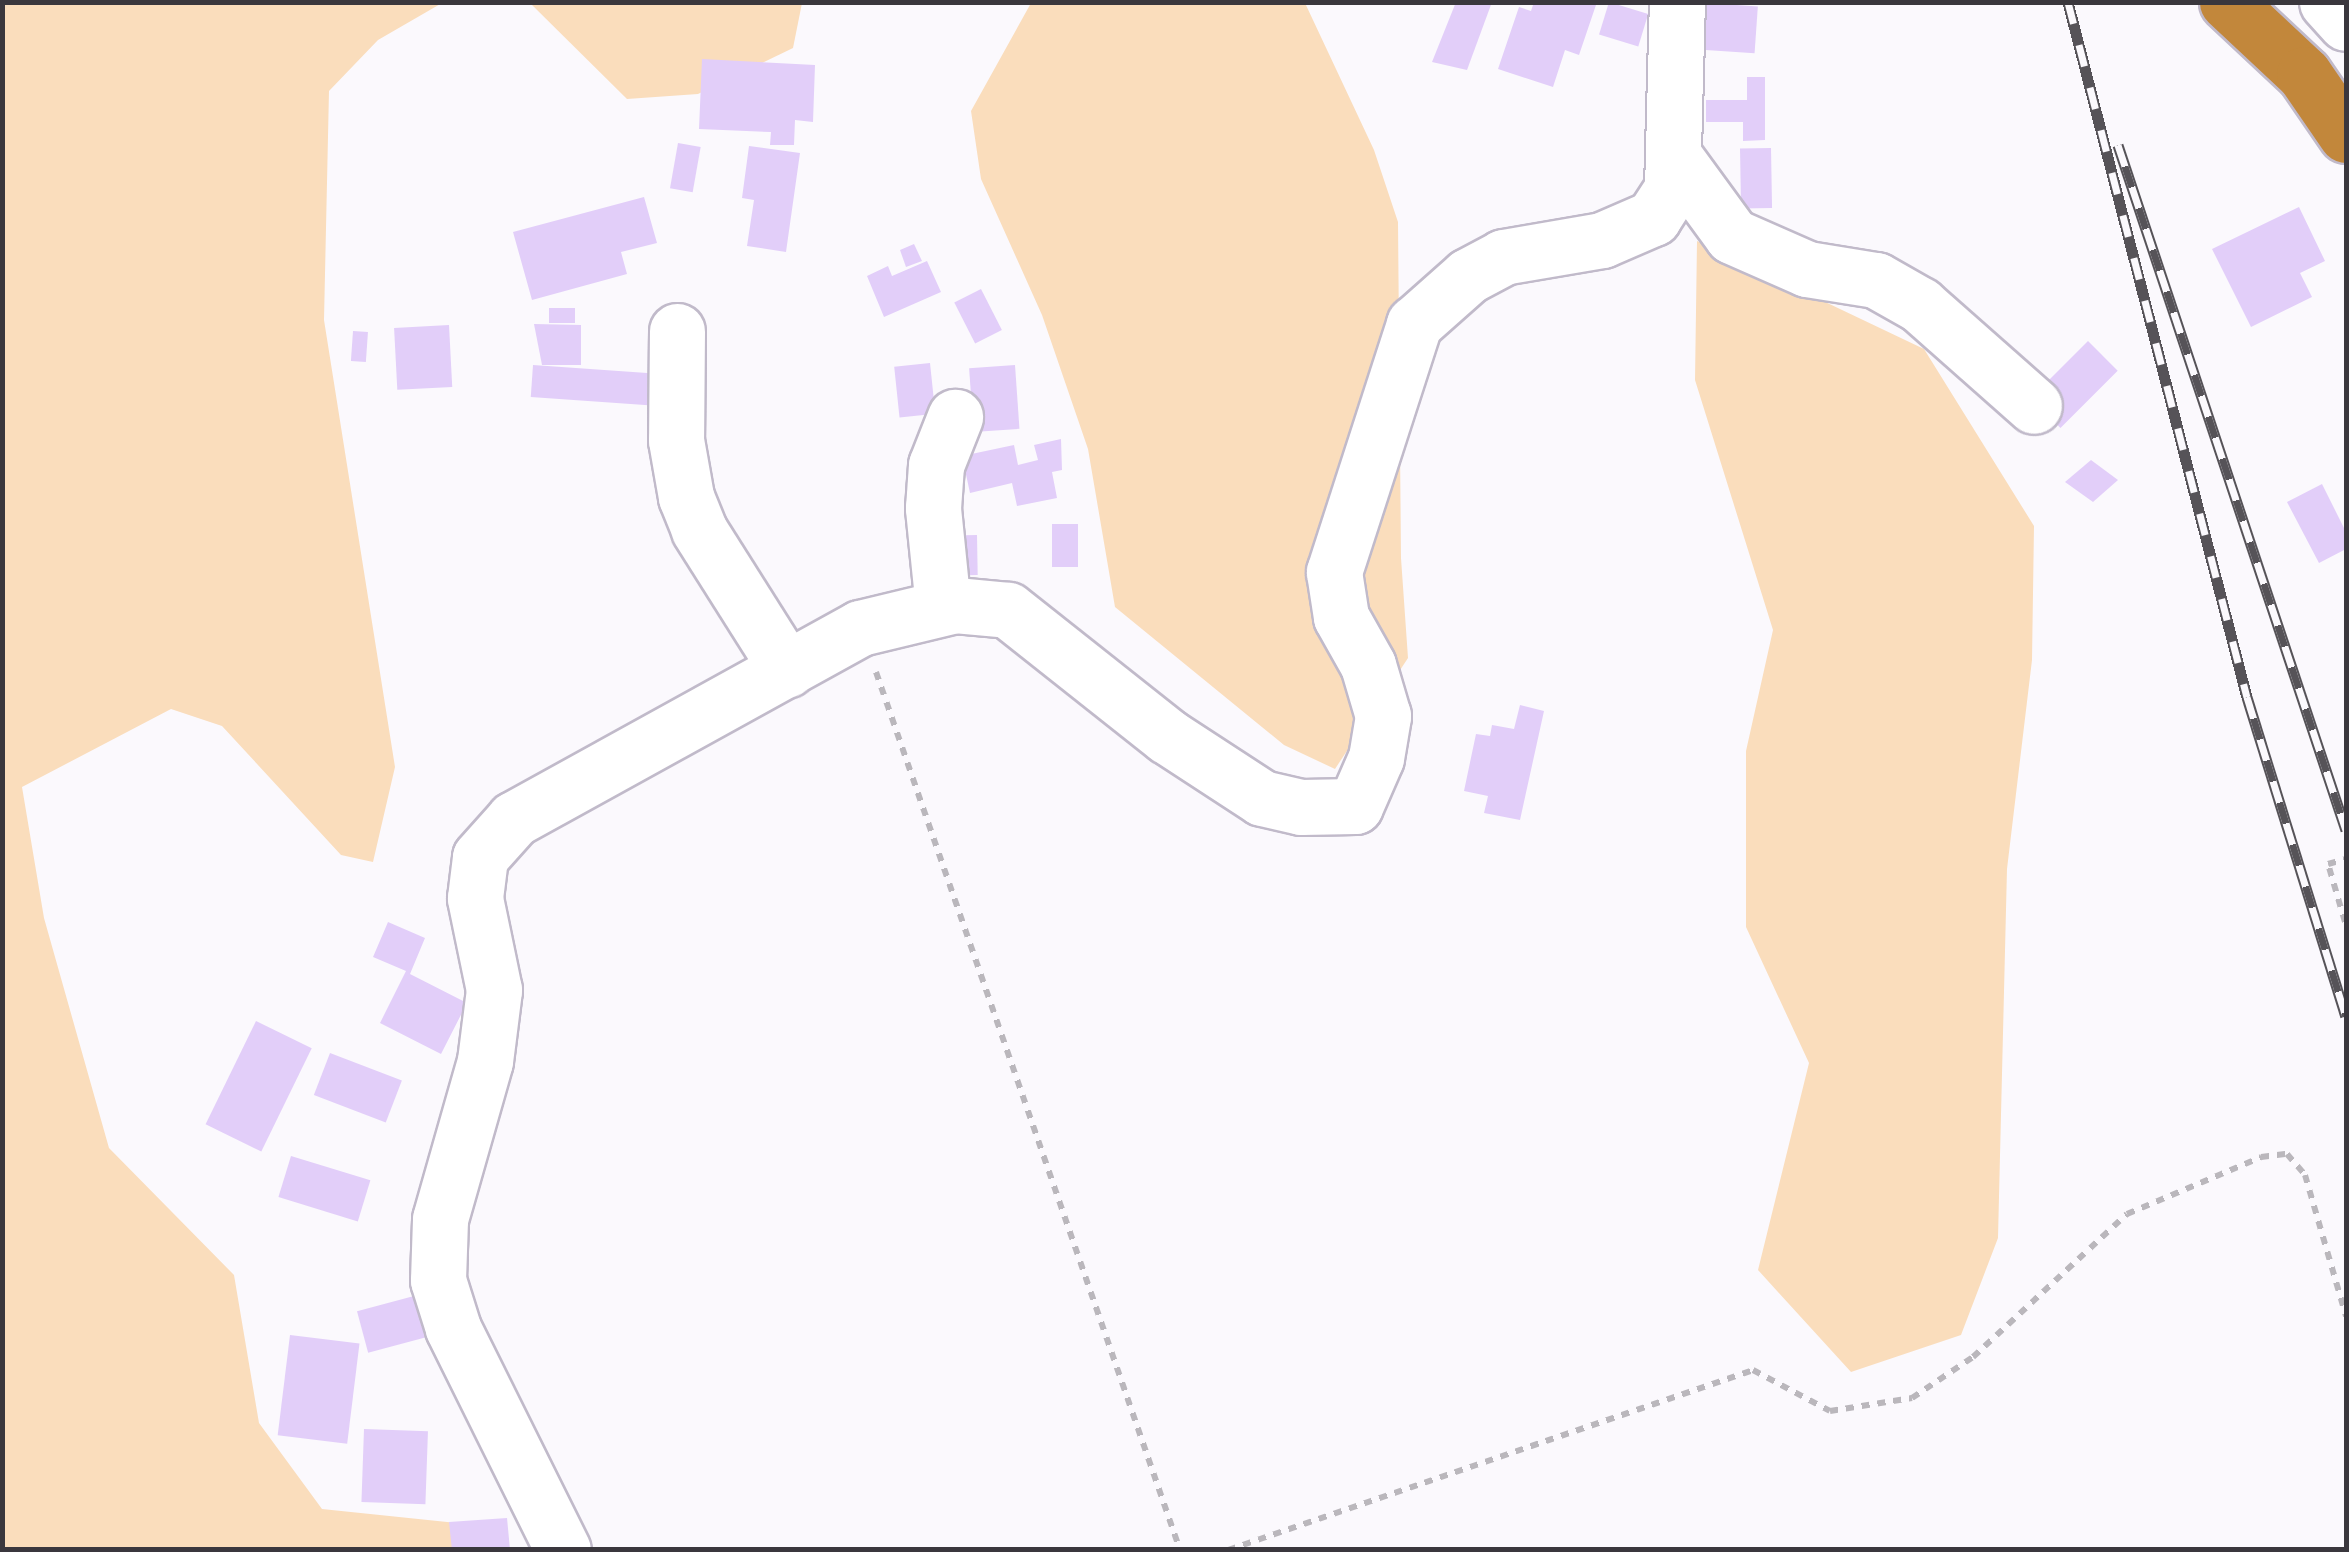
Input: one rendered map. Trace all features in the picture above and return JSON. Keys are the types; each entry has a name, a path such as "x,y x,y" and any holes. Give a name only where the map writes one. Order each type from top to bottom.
{"highway":[{"path":"2227,2 2325,62 2346,135"}],"street":[{"path":"564,1550 453,1328 438,1280 440,1219 485,1060 494,990 475,898 480,856 514,819 860,628 944,607 1008,610 1167,736 1262,798 1301,807 1356,806 1376,758 1383,716 1368,665 1341,617 1334,572 1414,324 1468,276 1504,257 1602,240 1653,218 1672,189 1677,2"},
{"path":"2327,2 2346,23"},
{"path":"2325,62 2346,31"},
{"path":"1673,155 1732,236 1807,269 1876,280 1920,304 2034,406"},
{"path":"677,331 676,440 686,497 699,530 787,668"},
{"path":"944,607 933,508 936,465 956,417"}],"path":[{"path":"860,628 1180,1550"},
{"path":"2345,922 2328,864 2346,859"},
{"path":"1228,1550 1753,1370 1830,1411 1912,1398 1973,1357 2127,1214 2261,1157 2287,1154 2305,1175 2346,1316"}],"shaded area":[{"path":"3,3 442,3 378,40 329,91 324,320 395,767 373,862 341,855 222,726 171,709 22,787 44,918 109,1148 234,1275 259,1423 322,1509 476,1525 510,1549 3,1550"},
{"path":"530,3 802,3 793,48 698,94 627,99"},
{"path":"1031,3 1305,3 1374,150 1398,222 1401,558 1408,658 1335,769 1284,745 1115,607 1088,449 1042,315 981,179 971,111"},
{"path":"1697,241 1924,349 2034,526 2032,660 2007,869 1998,1238 1961,1335 1851,1372 1758,1270 1809,1063 1746,927 1746,751 1773,630 1695,380"}],"building":[{"path":"1456,2 1492,2 1467,70 1432,62"},
{"path":"1534,2 1597,2 1579,55 1565,50 1553,87 1498,69 1519,7 1531,11"},
{"path":"1609,2 1648,14 1638,47 1599,35"},
{"path":"1694,2 1758,6 1755,53 1691,49"},
{"path":"702,59 815,65 813,122 795,120 794,145 770,145 771,132 699,129"},
{"path":"1747,77 1765,77 1765,140 1743,141 1743,122 1706,122 1706,100 1747,100"},
{"path":"678,143 701,147 693,192 670,188"},
{"path":"749,146 800,153 786,252 747,246 754,200 742,198"},
{"path":"1771,148 1772,208 1741,209 1740,149"},
{"path":"644,197 657,243 621,252 627,274 532,300 513,232"},
{"path":"2299,207 2325,261 2300,273 2312,297 2251,327 2212,249"},
{"path":"914,244 922,261 906,267 900,250"},
{"path":"927,261 941,292 884,317 867,276 888,266 892,276"},
{"path":"981,289 1002,330 975,344 954,303"},
{"path":"549,308 575,308 575,323 549,323"},
{"path":"534,324 581,325 581,365 542,365"},
{"path":"449,325 452,387 397,390 394,328"},
{"path":"353,331 368,332 366,362 351,361"},
{"path":"2088,341 2118,371 2060,428 2031,398"},
{"path":"930,363 935,414 900,417 894,367"},
{"path":"533,365 651,373 648,405 531,397"},
{"path":"1015,365 1019,429 974,432 969,368"},
{"path":"1061,439 1062,470 1052,472 1057,498 1017,506 1012,483 970,493 962,456 1014,445 1018,465 1038,460 1034,445"},
{"path":"2091,460 2118,480 2093,502 2065,482"},
{"path":"2322,484 2346,532 2346,549 2319,563 2287,502"},
{"path":"1052,524 1078,524 1078,567 1052,567"},
{"path":"951,535 977,535 978,575 952,575"},
{"path":"1520,705 1544,711 1520,820 1484,813 1488,796 1464,791 1476,734 1490,736 1492,725 1514,729"},
{"path":"388,922 425,938 410,974 467,1003 441,1054 380,1023 406,971 373,957"},
{"path":"256,1021 312,1048 261,1152 206,1124"},
{"path":"330,1053 402,1081 386,1123 314,1095"},
{"path":"291,1156 370,1180 358,1221 278,1197"},
{"path":"414,1296 425,1338 368,1353 357,1311"},
{"path":"290,1335 359,1344 347,1444 278,1435"},
{"path":"364,1429 428,1431 425,1504 361,1502"},
{"path":"507,1518 510,1550 452,1550 449,1522"}],"railway":[{"path":"2068,2 2247,697 2346,1016"},
{"path":"2118,145 2346,830"}]}
